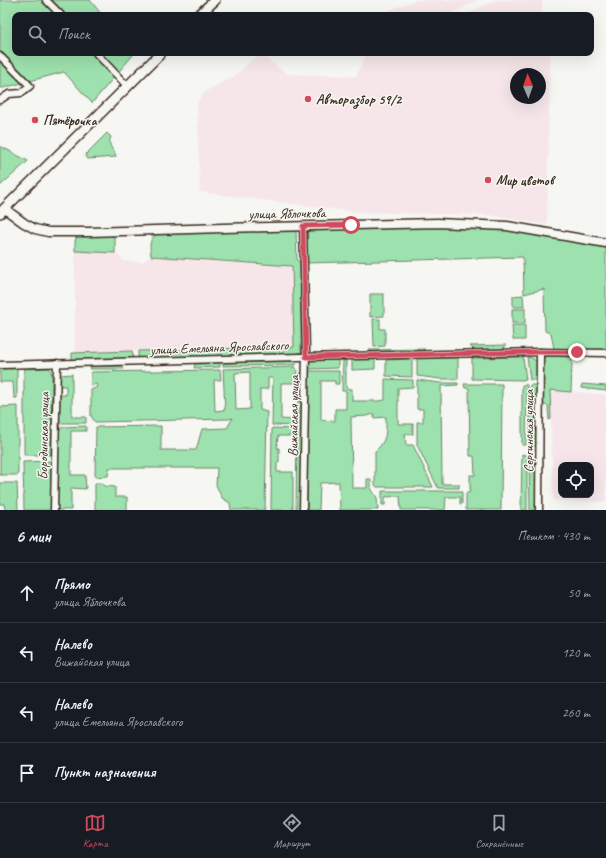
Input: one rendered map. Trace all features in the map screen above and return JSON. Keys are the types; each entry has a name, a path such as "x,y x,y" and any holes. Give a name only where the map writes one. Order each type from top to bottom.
{"main road":[{"path":"201,12 214,0"},
{"path":"2,209 158,56"}],"street":[{"path":"46,0 57,12"},
{"path":"0,56 30,86 21,94 9,94 0,100"},
{"path":"99,56 128,87"},
{"name":"улица Яблочкова","path":"2,209 35,229 48,232 403,223 480,224 507,226 606,244"},
{"name":"Вижайская улица","path":"303,226 306,357 303,510"},
{"name":"улица Емельяна Ярославского","path":"0,365 540,352 606,353"},
{"name":"Сергинская улица","path":"539,510 540,352"},
{"name":"Бородинская улица","path":"54,510 57,363"}],"shaded area":[{"path":"417,0 479,0 453,12 385,12"},
{"path":"496,0 542,0 542,12 471,12"},
{"path":"258,56 263,56 287,74 356,76 366,56 550,56 547,225 490,215 355,212 200,192 197,103 206,91 233,77"},
{"path":"75,251 116,253 124,261 142,262 151,256 292,266 294,347 75,353"},
{"path":"550,389 606,395 606,502 553,500"}],"green space":[{"path":"0,0 90,0 100,12 12,12 12,56 132,56 92,103 64,72 0,88"},
{"path":"107,133 111,137 110,145 116,157 88,159 85,155"},
{"path":"0,147 28,161 0,186"},
{"path":"403,226 493,228 533,233 606,248 606,350 554,349 551,333 545,331 544,289 524,294 523,257 306,263 306,234 311,229"},
{"path":"296,230 297,260 300,262 301,352 296,354 138,358 138,351 294,347 292,266 151,256 150,246 152,239 157,234"},
{"path":"109,235 114,237 115,253 75,251 75,241 77,236"},
{"path":"370,294 384,294 384,316 370,317"},
{"path":"523,295 524,307 513,307 513,296"},
{"path":"512,309 525,309 525,323 512,323"},
{"path":"373,319 380,319 380,329 385,329 385,346 374,347"},
{"path":"512,325 525,325 525,340 513,340"},
{"path":"506,345 500,350 475,350 470,346"},
{"path":"425,349 421,351 371,352 369,350"},
{"path":"132,351 133,358 72,360 72,353"},
{"path":"547,356 568,357 572,359 571,392 550,390 551,419 549,420 548,406 543,404 542,365 544,358"},
{"path":"523,357 526,380 472,379 472,358"},
{"path":"527,357 536,362 538,368 537,380 530,380"},
{"path":"458,358 458,379 441,379 417,376 417,359"},
{"path":"412,359 412,377 386,376 386,360"},
{"path":"338,360 338,368 308,369 308,362 310,361"},
{"path":"343,360 346,360 346,388 352,389 352,401 385,400 385,379 413,380 413,387 398,388 398,424 413,424 413,434 405,434 406,445 413,445 433,487 377,487 375,485 375,451 384,440 386,417 374,418 374,414 351,417 352,488 367,488 367,479 371,479 371,488 377,498 378,510 340,510 339,482 320,483 319,510 307,510 308,371 339,371 339,384 335,384 335,381 321,381 321,420 335,421 335,409 346,409 346,391 342,391"},
{"path":"352,360 375,360 375,369 352,370"},
{"path":"296,361 296,365 223,366 223,363"},
{"path":"220,363 220,367 194,368 195,364"},
{"path":"90,366 121,366 124,369 90,369"},
{"path":"295,367 297,371 296,383 281,383 281,419 295,420 295,426 272,425 273,378 268,378 268,389 260,389 260,410 267,412 265,510 231,510 230,503 222,498 216,485 217,468 109,468 108,476 95,477 96,427 161,426 161,450 196,450 202,429 227,428 233,418 95,422 91,416 91,390 97,387 96,384 91,386 91,372 220,370 221,380 214,380 215,411 225,410 223,369","holes":["250,372 250,409 236,410 235,373"]},
{"path":"0,369 17,369 17,398 14,398 13,382 0,382"},
{"path":"24,369 50,369 52,375 51,455 24,455"},
{"path":"302,373 301,425 297,425 299,374"},
{"path":"72,374 72,417 86,417 86,423 61,423 59,420 60,395 66,395 66,386 60,386 60,375"},
{"path":"417,380 440,383 458,383 458,385 441,386 442,484 459,484 459,488 438,488 417,445 417,422 423,422 423,409 417,409"},
{"path":"464,384 502,384 501,510 466,510 466,493 470,492 470,475 475,475 474,456 470,456 469,388 465,388"},
{"path":"582,384 606,386 606,391 581,388"},
{"path":"522,385 527,385 526,445 522,445"},
{"path":"530,385 537,385 536,445 530,448"},
{"path":"18,406 18,475 0,475 0,407"},
{"path":"86,426 86,431 71,431 71,475 85,475 86,489 71,488 71,510 57,510 59,431 63,427"},
{"path":"272,428 294,429 294,436 278,436 277,448 279,448 279,462 277,462 277,472 293,472 293,510 271,510"},
{"path":"297,428 301,428 300,510 296,510"},
{"path":"522,454 526,455 527,457 527,510 521,510"},
{"path":"529,458 536,462 536,510 530,510"},
{"path":"51,461 51,510 24,510 23,462"},
{"path":"0,483 17,483 18,510 5,510 4,504 0,504"},
{"path":"95,483 115,487 115,497 127,497 127,510 95,510"},
{"path":"382,491 462,491 462,504 460,504 460,497 446,497 445,510 401,510 400,496 385,497 385,505 382,505"}],"place":[{"name":"Авторазбор 59/2","path":"308,99"},
{"name":"Пятёрочка","path":"35,120"},
{"name":"Мир цветов","path":"488,180"}],"route":[{"path":"351,225 303,226 306,357 577,352"}]}
